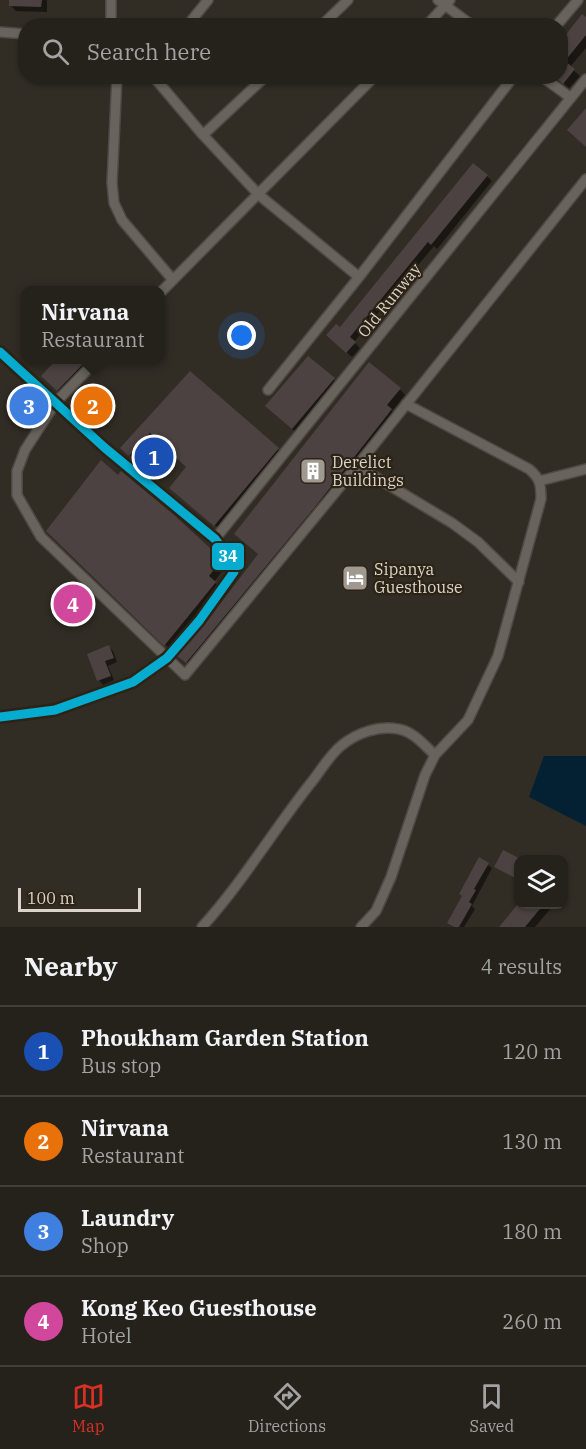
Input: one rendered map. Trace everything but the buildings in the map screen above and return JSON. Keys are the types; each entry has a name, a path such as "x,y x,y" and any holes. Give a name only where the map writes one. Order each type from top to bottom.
{"street":[{"path":"111,0 111,18"},
{"path":"193,18 208,0"},
{"path":"329,18 348,0"},
{"path":"563,18 578,0"},
{"path":"432,18 445,2 464,18"},
{"path":"0,32 18,33"},
{"name":"Old Runway","path":"215,539 586,79"},
{"path":"117,84 112,183 114,203 122,220 173,279"},
{"path":"160,84 259,195 359,278"},
{"path":"203,135 257,84"},
{"path":"165,288 367,84"},
{"path":"268,390 359,278 508,84"},
{"path":"552,84 571,98"},
{"path":"93,364 56,402 25,450 16,471 17,495 41,537 185,675 357,466 586,179"},
{"path":"0,352 105,448 215,539 234,564 234,572 199,621 167,658 133,682 55,710 0,717"},
{"path":"361,927 376,911 390,878 425,775 435,755 468,720 498,656 542,499 540,481 530,469 406,404"},
{"path":"357,466 452,523 478,542 519,582"},
{"path":"540,481 586,469"},
{"path":"202,927 223,904 340,746 361,734 382,728 399,729 414,735 435,755"}],"water":[{"path":"544,756 586,756 586,826 529,797"}],"transit line":[{"name":"34","path":"0,352 105,448 215,539 234,564 234,572 199,621 167,658 133,682 55,710 0,717"}],"place":[{"name":"Laundry","path":"29,406"},
{"name":"Nirvana","path":"93,406"},
{"name":"Phoukham Garden Station","path":"154,457"},
{"name":"Derelict Buildings","path":"313,471"},
{"name":"Sipanya Guesthouse","path":"355,578"},
{"name":"Kong Keo Guesthouse","path":"73,604"}]}
